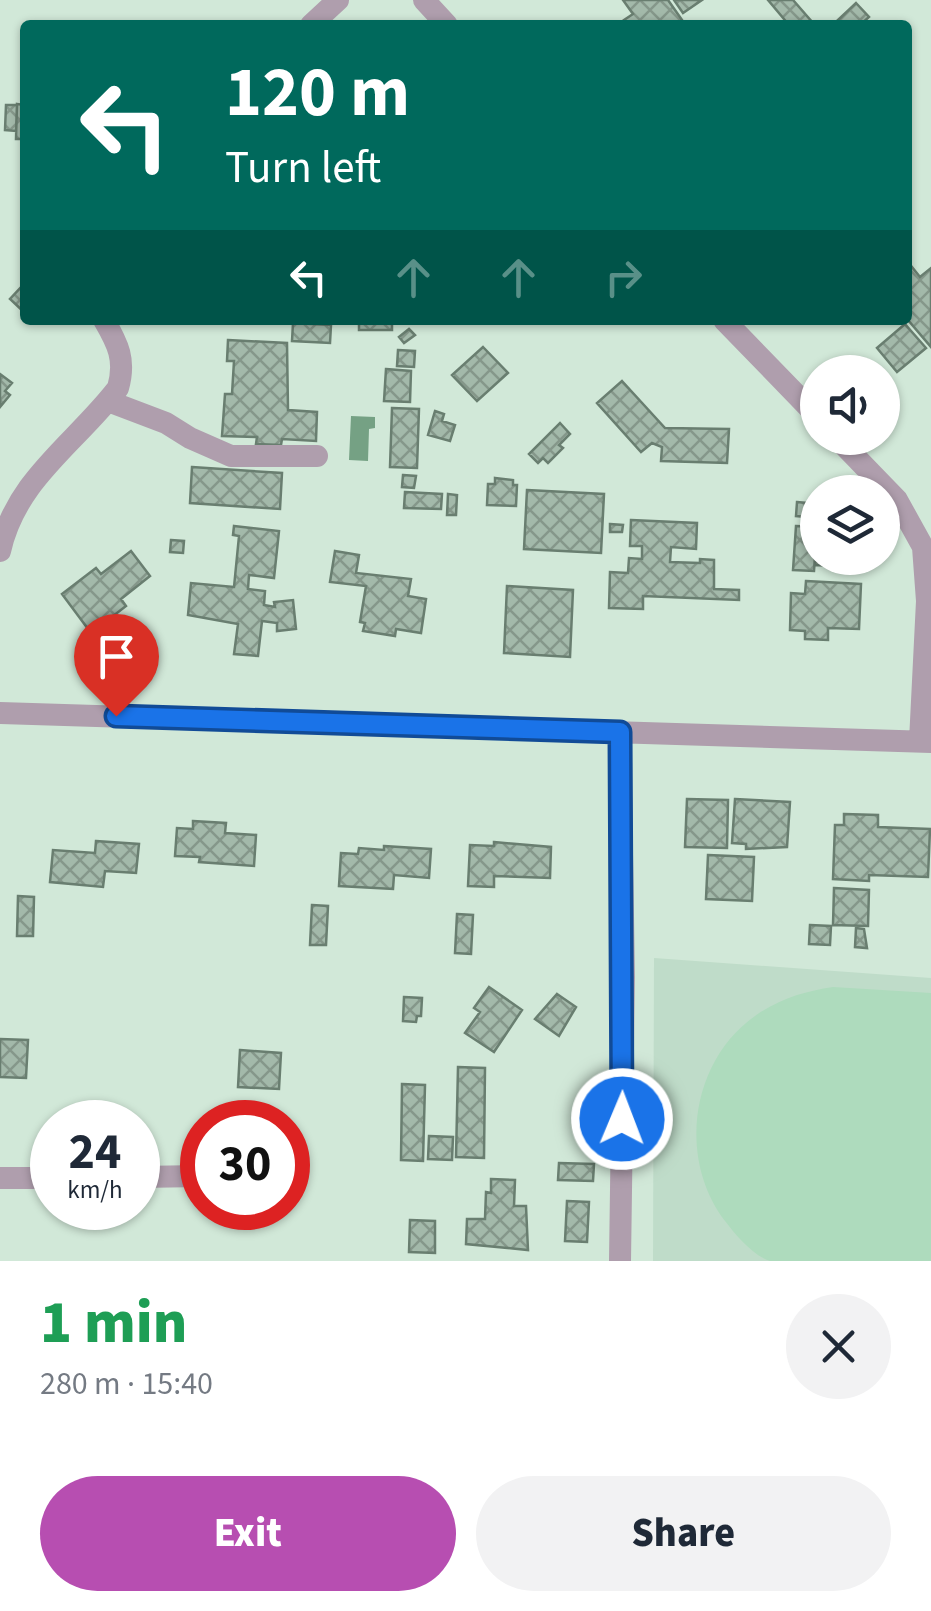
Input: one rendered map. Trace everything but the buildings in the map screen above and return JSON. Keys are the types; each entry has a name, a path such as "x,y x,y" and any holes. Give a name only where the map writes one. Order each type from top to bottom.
{"street":[{"path":"316,20 338,0"},
{"path":"424,0 442,20"},
{"path":"0,552 13,510 27,487 118,388 123,372 118,342 107,325"},
{"path":"729,325 800,398"},
{"path":"108,401 166,423 231,456 317,456"},
{"path":"0,713 926,741 927,601 923,547 897,500 853,455"},
{"path":"620,732 624,977 620,1261"},
{"path":"0,1178 30,1178"}],"shaded area":[{"path":"351,416 375,417 375,428 369,429 368,461 349,460"},
{"path":"654,958 931,978 931,1261 653,1261"},
{"path":"833,987 931,993 931,1261 770,1261 739,1238 725,1221 700,1169 698,1112 705,1084 733,1035 764,1010 792,997"}],"route":[{"path":"116,716 620,732 622,1119"}]}
